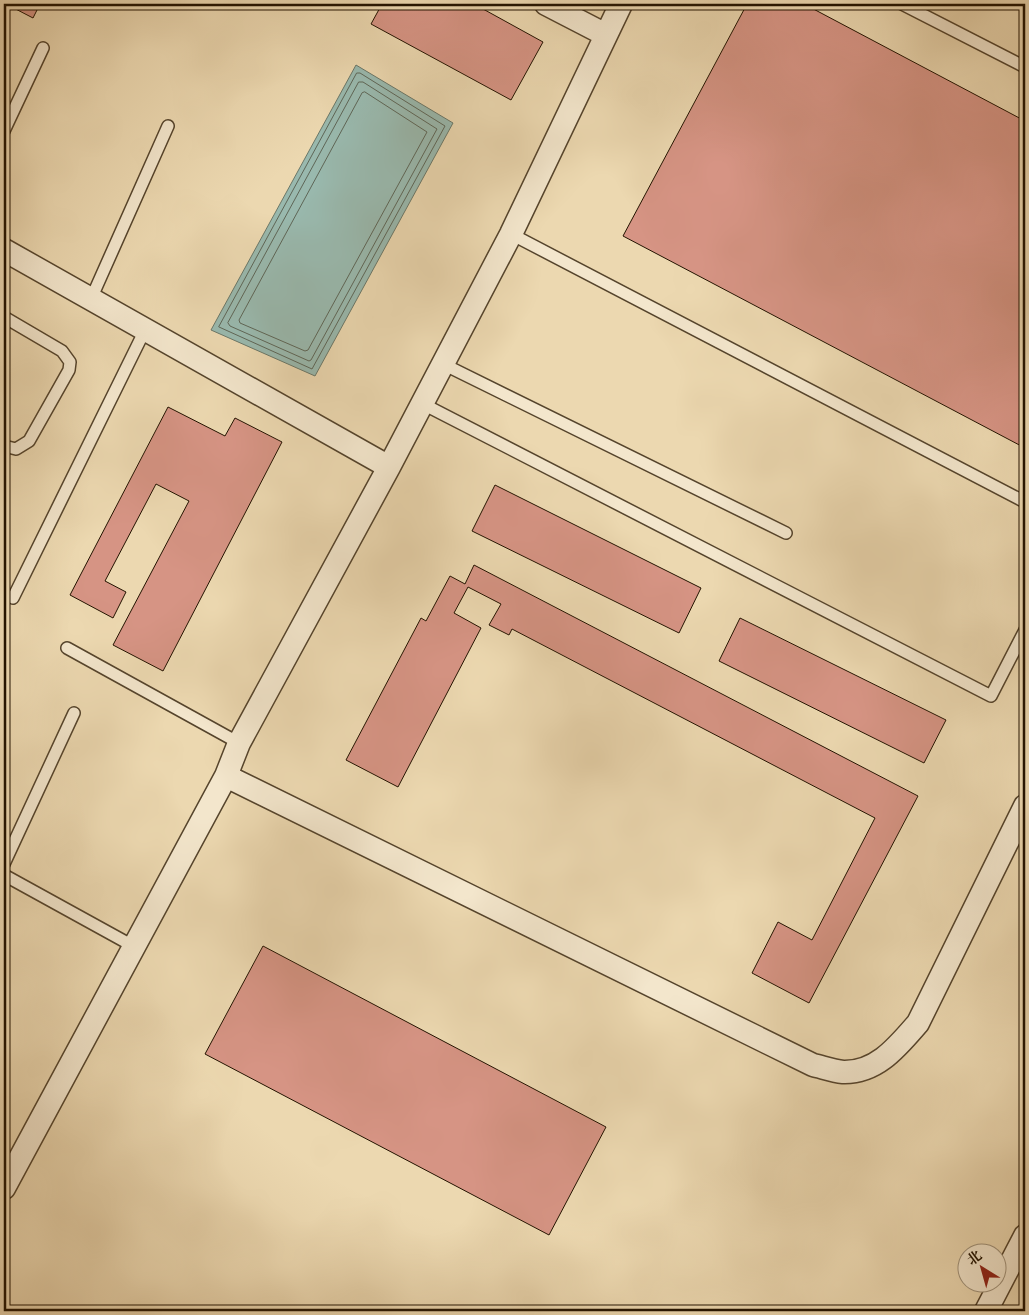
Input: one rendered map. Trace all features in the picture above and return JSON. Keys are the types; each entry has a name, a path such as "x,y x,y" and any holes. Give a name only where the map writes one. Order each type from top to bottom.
{"street":[{"path":"546,4 606,35"},
{"path":"4,1188 226,776 239,743 423,404 511,234 621,4"},
{"path":"4,250 389,467"},
{"path":"226,776 813,1065 842,1072 865,1069 891,1054 918,1023 1025,806"},
{"path":"986,1311 1025,1236"}],"lane":[{"path":"902,4 1025,67"},
{"path":"4,131 43,48"},
{"path":"91,299 168,126"},
{"path":"511,234 1025,502"},
{"path":"4,317 62,351 70,362 69,370 29,441 16,449 4,446"},
{"path":"13,598 145,330"},
{"path":"443,364 786,532"},
{"path":"423,404 991,696 1025,630"},
{"path":"67,648 239,743"},
{"path":"4,864 74,713"},
{"path":"4,875 133,946"}],"water":[{"path":"356,65 453,123 315,376 211,330"}],"building":[{"path":"6,4 40,4 33,18"},
{"path":"382,4 474,4 543,42 511,100 371,24"},
{"path":"747,4 804,4 1025,121 1025,448 623,236"},
{"path":"168,407 225,436 235,418 282,442 163,671 113,645 189,501 156,484 105,581 126,592 113,618 70,595"},
{"path":"495,485 701,588 679,633 472,531"},
{"path":"474,565 918,796 809,1003 752,973 778,922 812,940 875,818 512,629 509,635 489,625 501,604 468,587 454,613 481,628 398,787 346,760 421,618 426,621 450,576 465,584"},
{"path":"740,618 946,720 924,763 719,661"},
{"path":"263,946 606,1127 549,1235 205,1054"}]}
